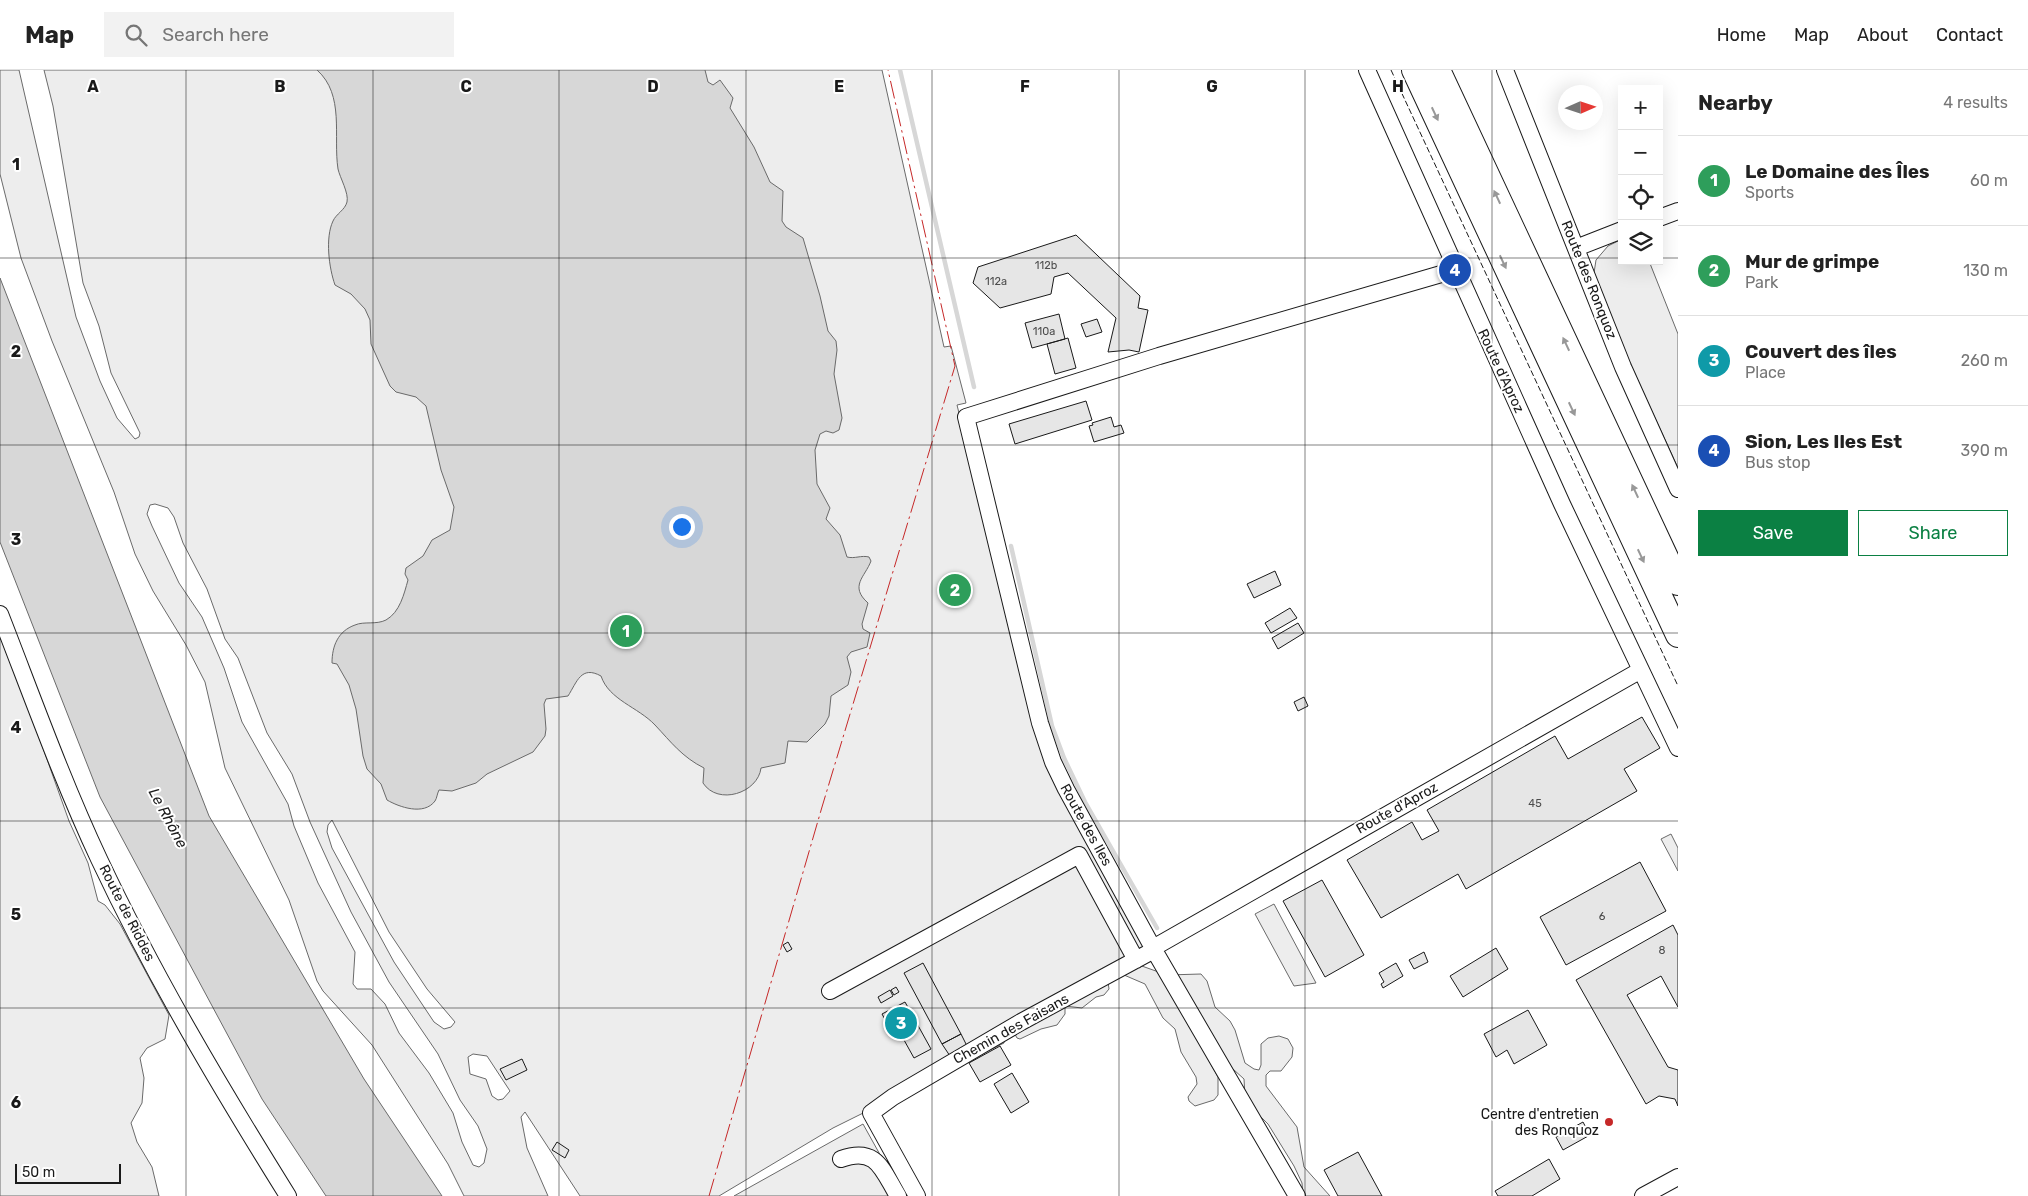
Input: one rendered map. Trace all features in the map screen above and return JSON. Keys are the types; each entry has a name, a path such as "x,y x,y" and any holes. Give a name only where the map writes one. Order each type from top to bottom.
{"highway":[{"path":"1414,70 1678,635"},
{"path":"1438,70 1678,583"}],"street":[{"name":"Route d'Aproz","path":"1367,70 1455,270 1678,748"},
{"name":"Route des Ronquoz","path":"1505,70 1623,367 1678,489"},
{"path":"1663,217 1678,211"},
{"path":"1576,248 1618,232"},
{"name":"Route des Iles","path":"1297,1196 1154,949 1066,789 1045,742 966,417 1159,356 1455,270"},
{"name":"Route de Riddes","path":"0,614 73,799 100,860 189,1032 230,1104 288,1196"},
{"name":"Route d'Aproz","path":"1154,949 1641,670"},
{"path":"830,991 1078,856 1136,960"},
{"name":"Chemin des Faisans","path":"917,1196 870,1113 1021,1022 1154,949"},
{"path":"842,1159 865,1154 874,1159 898,1196"},
{"path":"1643,1196 1678,1177"}],"shaded area":[{"path":"0,70 19,70 76,317 100,381 117,418 135,439 139,437 140,433 111,373 99,326 83,283 53,106 44,70 882,70 944,347 951,346 966,403 957,405 1036,722 1145,940 1139,965 1167,975 1201,974 1207,981 1215,1007 1230,1021 1235,1030 1245,1063 1254,1069 1259,1070 1261,1065 1261,1044 1268,1038 1279,1036 1288,1039 1293,1048 1292,1057 1281,1071 1270,1071 1266,1075 1266,1086 1297,1127 1304,1167 1330,1196 1303,1196 1302,1183 1294,1166 1268,1124 1251,1107 1245,1096 1244,1079 1223,1060 1209,1057 1208,1059 1218,1077 1218,1095 1214,1100 1195,1106 1189,1101 1188,1097 1197,1084 1196,1077 1181,1052 1175,1029 1163,1018 1145,984 1117,972 1107,975 1109,989 1104,995 1096,997 1082,1008 1065,1006 1065,1014 1057,1025 1041,1029 1020,1039 1017,1038 1010,1025 1005,1032 1004,1043 833,1128 719,1196 580,1196 525,1112 521,1117 527,1148 548,1196 464,1196 448,1164 372,1045 323,991 317,981 289,900 225,768 205,682 186,645 153,591 135,554 114,492 52,341 21,258 0,174","holes":["155,504 168,508 174,517 183,543 207,589 225,639 238,658 267,733 292,774 310,822 351,912 389,982 438,1054 460,1100 478,1126 487,1149 484,1163 479,1167 473,1165 462,1142 453,1113 429,1073 399,1033 385,1004 371,989 357,989 353,984 355,952 318,883 294,826 288,804 242,722 224,668 202,617 179,583 152,526 147,514 150,505","332,820 389,932 427,989 455,1022 451,1027 444,1029 434,1022 394,962 332,848 327,832 328,825","473,1054 487,1056 510,1091 503,1099 498,1100 492,1096 486,1079 470,1074 468,1057"]},
{"path":"1618,241 1618,265 1651,265 1678,334 1678,468 1609,318 1594,273 1596,260 1608,246"},
{"path":"0,639 3,641 33,720 69,821 88,863 98,901 105,905 120,924 169,1015 165,1039 147,1048 140,1058 144,1078 142,1103 131,1123 137,1142 152,1167 159,1196 0,1196"},
{"path":"1671,834 1678,848 1678,871 1661,839"},
{"path":"1274,904 1316,983 1294,986 1255,914"},
{"path":"863,1124 903,1196 734,1196"}],"water":[{"path":"317,70 705,70 708,82 713,85 720,80 733,98 730,108 754,147 770,182 783,191 782,221 786,227 803,238 828,331 836,341 837,350 834,374 842,418 839,430 833,433 826,431 820,434 815,450 817,484 830,508 826,519 840,535 847,557 869,557 871,561 859,586 862,597 868,603 862,624 863,629 870,633 867,647 851,652 847,657 851,672 848,685 831,696 829,716 825,724 807,742 788,741 785,763 761,768 753,784 745,790 727,795 718,794 710,790 703,783 704,768 683,754 655,725 610,691 601,676 594,673 584,674 580,677 568,696 546,699 544,704 545,736 533,752 487,774 476,783 452,791 439,790 435,801 430,806 411,809 387,800 381,784 367,769 363,756 356,709 349,685 337,664 332,663 333,651 340,635 349,628 359,624 386,620 391,617 401,602 405,591 408,580 405,574 406,568 423,556 432,540 450,530 454,507 441,470 426,406 416,397 396,392 390,386 371,344 370,320 365,309 351,294 335,285 330,262 329,236 333,221 344,207 347,198 338,169 335,104 326,80"},
{"name":"Le Rhône","path":"0,278 209,816 364,1079 442,1196 326,1196 262,1099 100,797 0,542"}],"building":[{"path":"1076,235 1140,296 1138,308 1148,310 1139,352 1129,350 1108,352 1116,318 1068,273 1054,277 1051,294 1000,308 973,283 978,267"},
{"path":"1059,314 1065,339 1032,348 1025,323"},
{"path":"1097,319 1102,332 1086,337 1081,324"},
{"path":"1068,338 1076,368 1055,374 1047,344"},
{"path":"1086,401 1092,420 1015,444 1009,424"},
{"path":"1111,417 1114,427 1121,425 1124,433 1094,442 1089,426 1093,425 1092,423"},
{"path":"1275,571 1281,585 1254,598 1247,584"},
{"path":"1290,608 1297,618 1271,633 1265,623"},
{"path":"1298,623 1304,633 1278,649 1272,638"},
{"path":"1304,697 1308,706 1298,711 1294,702"},
{"path":"1642,717 1660,748 1624,769 1637,791 1466,889 1458,874 1381,918 1347,860 1412,822 1422,840 1439,831 1427,810 1555,736 1568,759"},
{"path":"1640,862 1666,911 1566,965 1540,917"},
{"path":"1322,880 1364,955 1325,977 1283,901"},
{"path":"1673,925 1678,935 1678,1007 1661,976 1627,995 1668,1067 1678,1070 1678,1106 1675,1099 1659,1096 1646,1104 1576,980"},
{"path":"788,942 792,949 787,952 783,945"},
{"path":"1496,948 1508,969 1463,997 1450,976"},
{"path":"1424,952 1428,962 1414,969 1409,960"},
{"path":"923,963 961,1034 942,1044 904,973"},
{"path":"1396,963 1403,976 1383,988 1381,984 1384,982 1379,973"},
{"path":"896,987 899,992 894,995 891,990"},
{"path":"890,990 893,996 881,1003 878,997"},
{"path":"905,1002 931,1049 914,1058 899,1031 893,1034 882,1014"},
{"path":"1528,1010 1547,1045 1514,1064 1507,1050 1496,1057 1484,1034"},
{"path":"961,1034 967,1046 950,1056 942,1044"},
{"path":"1000,1046 1011,1065 980,1082 969,1063"},
{"path":"522,1059 527,1070 506,1080 500,1069"},
{"path":"1012,1073 1029,1102 1011,1113 994,1084"},
{"path":"1583,1122 1590,1135 1563,1150 1556,1137"},
{"path":"557,1142 569,1150 565,1158 552,1150"},
{"path":"1358,1152 1382,1196 1338,1196 1324,1170"},
{"path":"1549,1159 1560,1179 1532,1196 1498,1196 1495,1191"}],"waterway":[{"path":"900,70 974,387"},
{"path":"1011,546 1052,726 1064,758 1085,802 1157,928"}],"fence":[{"path":"1391,70 1678,686"}],"power":[{"path":"709,1196 822,807 955,366 888,70"}],"place":[{"name":"Sion, Les Iles Est","path":"1455,270"},
{"name":"Mur de grimpe","path":"955,590"},
{"name":"Le Domaine des Îles","path":"626,631"},
{"name":"Couvert des îles","path":"901,1023"},
{"name":"Centre d'entretien des Ronquoz","path":"1609,1122"}]}
